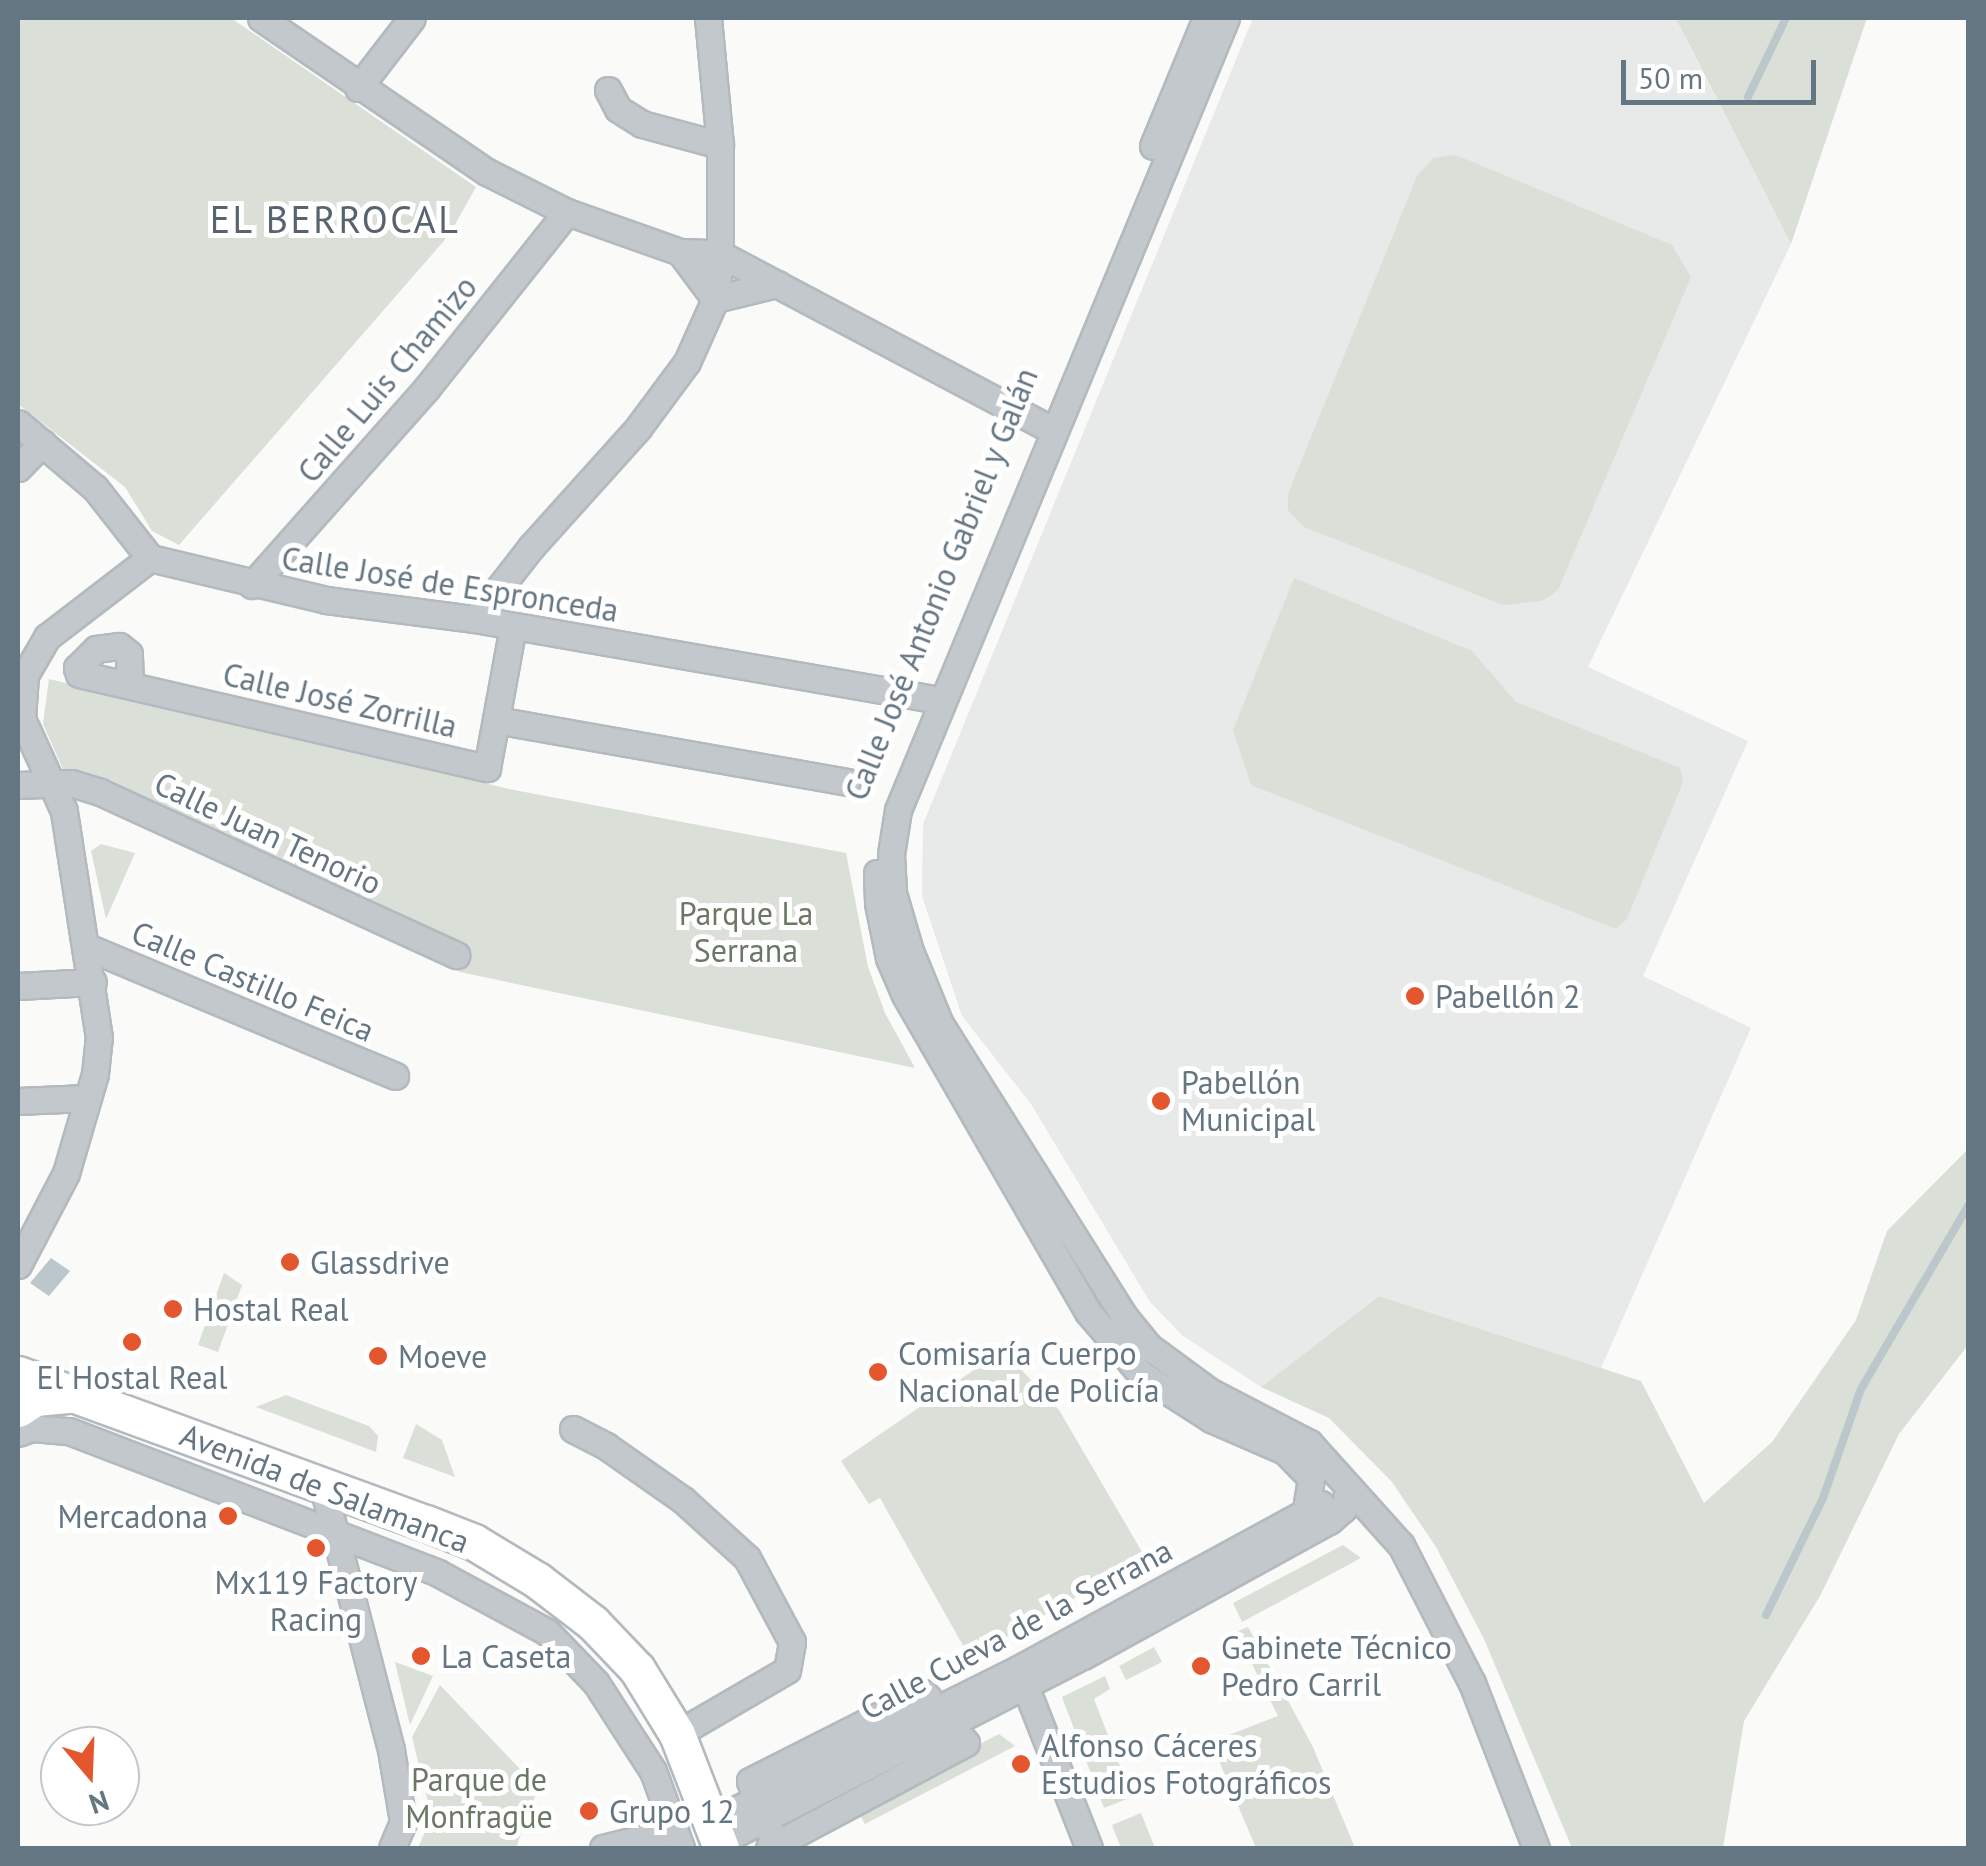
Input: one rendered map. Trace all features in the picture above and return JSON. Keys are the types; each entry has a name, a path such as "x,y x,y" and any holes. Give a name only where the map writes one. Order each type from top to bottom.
{"main road":[{"name":"Avenida de Salamanca","path":"18,1374 322,1482 474,1542 537,1580 593,1623 638,1669 677,1734 718,1837"},
{"name":"Avenida de Salamanca","path":"18,1409 35,1398 78,1394"}],"street":[{"path":"260,18 487,172 567,212 680,252 718,252 1046,426"},
{"path":"358,88 412,18"},
{"path":"475,619 532,547 638,428 687,362 715,299 720,145 708,18"},
{"name":"Calle José Antonio Gabriel y Galán","path":"1206,18 898,810 891,854 893,893 910,951 940,1024 1124,1316 1148,1346 1210,1392 1309,1443 1332,1464 1348,1491"},
{"name":"Calle José Antonio Gabriel y Galán","path":"1226,18 1046,426 882,816 877,851 882,921 889,958 905,995 1110,1342 1141,1374 1210,1419 1284,1451 1348,1491"},
{"path":"608,90 618,109 642,124 720,145"},
{"name":"Calle Luis Chamizo","path":"252,585 426,390 567,212"},
{"path":"680,252 715,299"},
{"path":"715,299 777,284"},
{"path":"18,422 95,488 150,558 47,637 25,674 22,719 64,811 99,1038 66,1173 18,1264"},
{"path":"18,468 42,443"},
{"name":"Calle José de Espronceda","path":"150,558 326,600 475,619 929,698"},
{"name":"Calle José Zorrilla","path":"130,685 487,768 512,626"},
{"name":"Calle José Zorrilla","path":"496,720 847,782"},
{"name":"Calle Juan Tenorio","path":"18,785 71,782 100,792 456,955"},
{"name":"Calle Castillo Feica","path":"87,947 395,1076"},
{"path":"18,986 93,982"},
{"path":"18,1101 87,1098"},
{"path":"18,1433 32,1428 69,1431 454,1580 546,1632 596,1683 653,1772 678,1839 604,1848"},
{"path":"573,1429 606,1446 683,1500 747,1558 792,1642 787,1670 677,1734"},
{"path":"1284,1451 1311,1478 1318,1516 1357,1518 1380,1524"},
{"path":"322,1482 390,1750 403,1822 392,1848"},
{"path":"1348,1491 1401,1545 1472,1683 1536,1848"},
{"name":"Calle Cueva de la Serrana","path":"944,1716 1318,1516 1348,1491"},
{"path":"1022,1677 1090,1848"},
{"path":"718,1837 767,1829 966,1743 924,1694 750,1780 767,1829"}],"shaded area":[{"path":"1253,18 1675,18 1791,244 1588,667 1748,741 1643,976 1751,1028 1601,1368 1379,1296 1261,1387 1183,1336 1150,1302 1031,1104 962,1016 922,896 923,824"},
{"path":"51,1258 70,1271 49,1296 30,1283"}],"green space":[{"path":"18,18 231,18 476,187 449,235 179,545 152,531 125,487 18,404"},
{"path":"1675,18 1867,18 1791,244 1692,50"},
{"path":"1456,155 1672,245 1691,277 1558,590 1542,601 1503,605 1304,527 1288,510 1288,494 1417,176 1433,158"},
{"path":"1294,578 1472,651 1516,702 1680,768 1683,782 1627,919 1616,929 1251,785 1233,730"},
{"name":"Parque La Serrana","path":"49,679 509,789 846,853 868,967 885,1013 915,1068 460,972 82,798 66,776 43,724"},
{"path":"101,844 135,853 106,919 91,851"},
{"path":"1968,1149 1968,1345 1899,1434 1820,1596 1744,1721 1723,1848 1572,1848 1484,1639 1436,1547 1392,1482 1329,1418 1261,1387 1379,1296 1641,1381 1704,1503 1772,1442 1856,1320 1887,1231"},
{"path":"224,1273 242,1285 218,1352 198,1345"},
{"path":"1003,1350 1059,1410 1145,1557 970,1658 880,1498 869,1504 841,1461"},
{"path":"286,1395 369,1426 378,1436 376,1452 256,1407"},
{"path":"416,1424 442,1440 455,1477 403,1458"},
{"path":"1343,1545 1361,1558 1242,1622 1233,1603"},
{"path":"1248,1627 1313,1747 1355,1848 1256,1848 1211,1742 1278,1716 1236,1632"},
{"path":"1154,1647 1162,1662 1126,1680 1119,1666"},
{"path":"395,1662 433,1676 410,1725"},
{"path":"1105,1676 1110,1689 1094,1699 1132,1797 1104,1808 1062,1697"},
{"name":"Parque de Monfragüe","path":"440,1685 538,1788 516,1848 418,1848 429,1822 429,1806 412,1737"},
{"path":"999,1734 1015,1746 865,1824 856,1808"},
{"path":"1141,1813 1155,1848 1121,1848 1112,1825"}],"waterway":[{"path":"1748,97 1786,18"},
{"path":"1766,1615 1823,1498 1861,1389 1968,1206"}],"place":[{"name":"Pabellón 2","path":"1415,996"},
{"name":"Pabellón Municipal","path":"1161,1101"},
{"name":"Glassdrive","path":"290,1262"},
{"name":"Hostal Real","path":"173,1309"},
{"name":"El Hostal Real","path":"132,1342"},
{"name":"Moeve","path":"378,1356"},
{"name":"Comisaría Cuerpo Nacional de Policía","path":"878,1372"},
{"name":"Mercadona","path":"228,1516"},
{"name":"Mx119 Factory Racing","path":"316,1548"},
{"name":"La Caseta","path":"421,1656"},
{"name":"Gabinete Técnico Pedro Carril","path":"1201,1666"},
{"name":"Alfonso Cáceres Estudios Fotográficos","path":"1021,1764"},
{"name":"Grupo 12","path":"589,1811"}],"district":[{"name":"EL BERROCAL","path":"335,219"}]}
